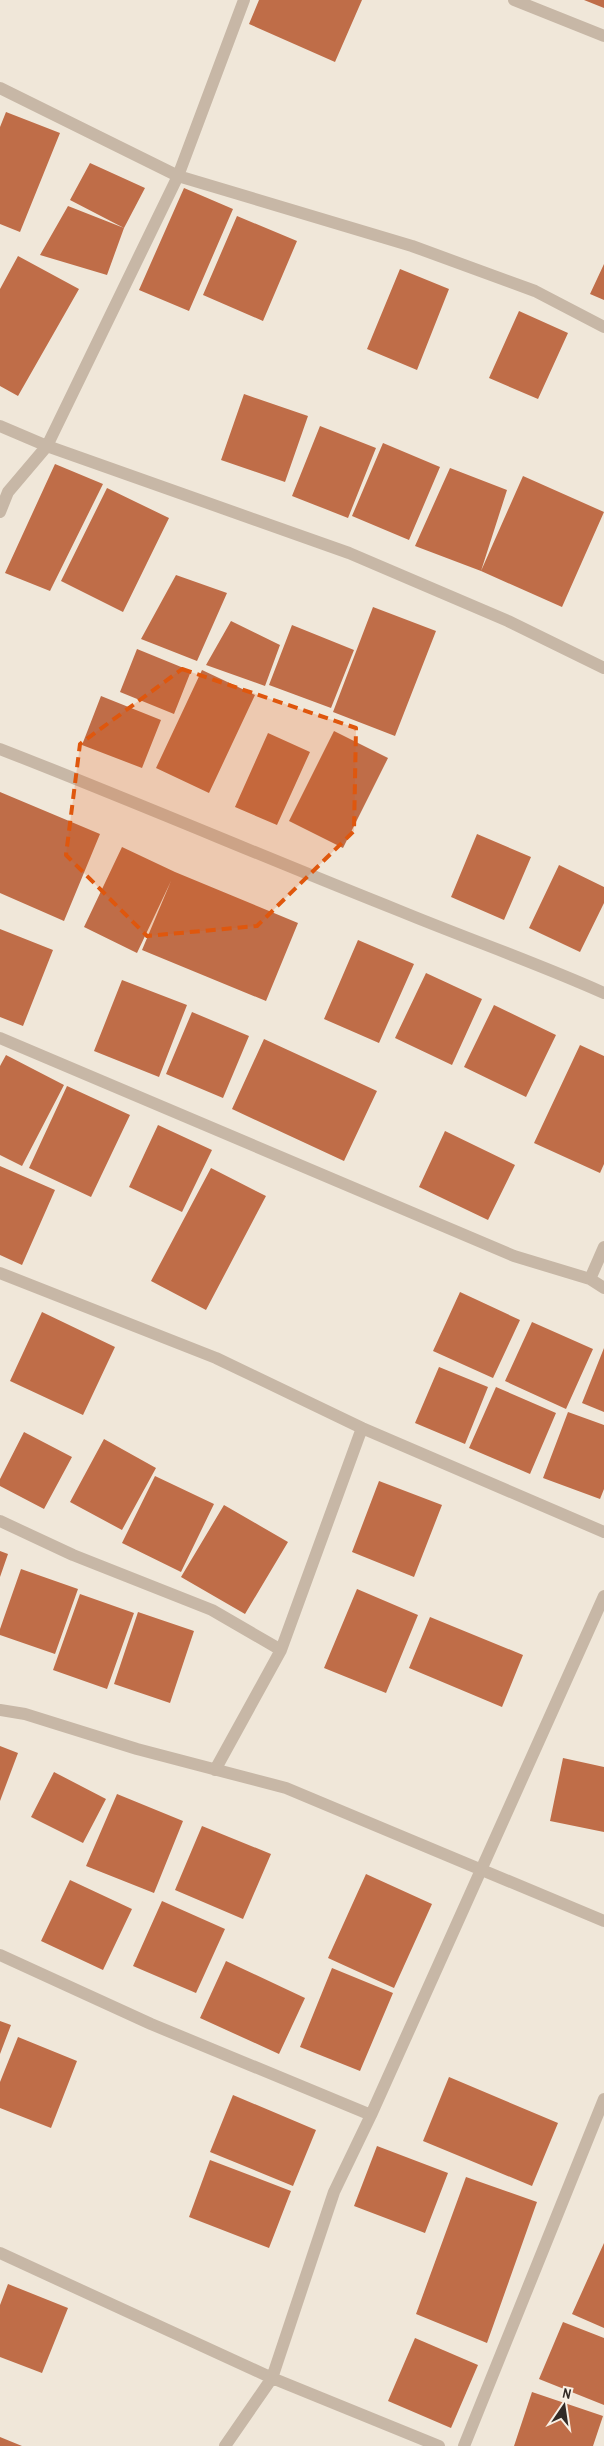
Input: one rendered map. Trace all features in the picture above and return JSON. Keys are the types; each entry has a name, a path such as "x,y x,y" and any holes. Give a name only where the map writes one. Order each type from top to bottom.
{"street":[{"path":"0,512 8,492 47,446 178,176 244,0"},
{"path":"514,0 604,36"},
{"path":"0,88 178,176 412,246 535,291 604,327"},
{"path":"0,426 47,446 349,553 508,621 604,668"},
{"path":"0,749 137,802 401,912 555,971 604,993"},
{"path":"0,1038 514,1256 590,1279 604,1288"},
{"path":"590,1279 604,1247"},
{"path":"0,1273 216,1358 362,1428 604,1532"},
{"path":"215,1770 281,1650 362,1428"},
{"path":"0,1522 74,1555 212,1610 281,1650"},
{"path":"225,2446 272,2378 334,2192 371,2115 604,1596"},
{"path":"0,1710 25,1714 137,1749 286,1788 604,1921"},
{"path":"0,1955 151,2024 371,2115"},
{"path":"464,2446 604,2099"},
{"path":"0,2253 272,2378 439,2446"}],"highlighted area":[{"path":"182,669 356,728 354,831 257,926 147,936 66,855 80,744"}],"building":[{"path":"259,0 362,0 335,62 249,24"},
{"path":"584,0 604,0 604,8"},
{"path":"6,112 60,133 20,232 0,224 0,127"},
{"path":"90,163 145,188 124,228 70,200"},
{"path":"184,188 233,209 189,311 139,290"},
{"path":"68,206 124,228 107,275 40,255"},
{"path":"237,216 297,241 263,321 203,295"},
{"path":"18,256 79,289 18,396 0,386 0,289"},
{"path":"604,264 604,300 590,294"},
{"path":"400,269 449,289 417,370 367,349"},
{"path":"519,311 568,333 538,399 489,378"},
{"path":"244,394 308,416 285,482 221,460"},
{"path":"320,426 376,448 348,518 292,496"},
{"path":"383,443 440,467 409,540 352,516"},
{"path":"55,464 103,484 50,591 5,573"},
{"path":"450,468 507,490 481,571 415,546"},
{"path":"523,476 604,512 562,607 481,571"},
{"path":"107,488 169,518 123,612 61,581"},
{"path":"176,575 227,593 197,661 141,639"},
{"path":"373,607 436,631 395,736 333,712"},
{"path":"231,621 280,645 265,686 206,665"},
{"path":"292,625 354,650 331,708 269,685"},
{"path":"137,649 191,671 174,714 120,692"},
{"path":"202,670 255,695 209,793 156,768"},
{"path":"101,696 161,720 142,768 82,745"},
{"path":"334,731 388,758 343,848 289,821"},
{"path":"268,733 310,752 277,825 235,807"},
{"path":"0,792 100,834 64,921 0,893"},
{"path":"477,834 531,857 504,920 451,897"},
{"path":"122,847 175,872 298,923 266,1001 142,950 171,881 137,953 84,927"},
{"path":"559,865 604,887 604,903 580,952 529,928"},
{"path":"0,929 53,950 23,1026 0,1017"},
{"path":"358,940 414,964 379,1043 324,1019"},
{"path":"426,973 482,999 452,1065 395,1038"},
{"path":"122,980 187,1005 159,1077 94,1051"},
{"path":"494,1005 556,1035 526,1097 464,1067"},
{"path":"192,1012 249,1036 223,1098 166,1074"},
{"path":"264,1039 377,1091 344,1161 232,1109"},
{"path":"580,1045 604,1056 604,1164 600,1173 534,1143"},
{"path":"6,1055 64,1085 22,1166 0,1155 0,1066"},
{"path":"67,1086 130,1115 91,1197 29,1168"},
{"path":"158,1125 212,1150 182,1212 129,1187"},
{"path":"445,1131 515,1165 488,1220 419,1187"},
{"path":"0,1166 55,1190 22,1265 0,1255"},
{"path":"211,1168 266,1196 206,1310 151,1281"},
{"path":"460,1292 520,1320 493,1378 433,1351"},
{"path":"42,1312 115,1347 83,1415 10,1381"},
{"path":"532,1322 593,1349 566,1409 505,1381"},
{"path":"604,1348 604,1412 582,1403"},
{"path":"439,1367 488,1387 465,1444 415,1423"},
{"path":"496,1387 556,1413 530,1474 469,1448"},
{"path":"568,1412 604,1425 604,1489 600,1499 543,1478"},
{"path":"24,1432 72,1457 44,1509 0,1486 0,1479"},
{"path":"104,1439 156,1468 122,1530 70,1502"},
{"path":"155,1476 214,1504 181,1572 122,1543"},
{"path":"379,1481 442,1505 414,1577 352,1552"},
{"path":"224,1505 288,1542 245,1614 181,1577"},
{"path":"0,1551 8,1554 0,1577"},
{"path":"21,1569 78,1589 55,1654 0,1635 0,1629"},
{"path":"357,1589 418,1615 386,1693 324,1668"},
{"path":"80,1594 134,1613 107,1689 53,1670"},
{"path":"138,1612 194,1631 170,1703 114,1684"},
{"path":"430,1617 523,1655 502,1707 409,1668"},
{"path":"0,1746 18,1753 0,1801"},
{"path":"563,1758 604,1767 604,1832 550,1821"},
{"path":"54,1772 106,1799 83,1843 31,1817"},
{"path":"117,1794 183,1821 154,1893 86,1866"},
{"path":"202,1826 271,1854 243,1919 175,1890"},
{"path":"366,1874 432,1904 394,1988 328,1958"},
{"path":"70,1880 132,1909 103,1970 41,1941"},
{"path":"162,1901 225,1929 196,1993 133,1966"},
{"path":"226,1961 305,1998 279,2054 200,2018"},
{"path":"332,1968 393,1993 360,2071 300,2047"},
{"path":"0,2021 11,2025 0,2054"},
{"path":"18,2037 77,2061 51,2128 0,2108 0,2082"},
{"path":"449,2077 558,2123 532,2186 423,2141"},
{"path":"233,2095 316,2130 293,2186 210,2152"},
{"path":"377,2146 448,2173 425,2233 354,2206"},
{"path":"210,2160 291,2191 269,2248 189,2217"},
{"path":"466,2177 537,2202 487,2343 416,2314"},
{"path":"604,2243 604,2328 572,2314"},
{"path":"8,2284 68,2308 42,2373 0,2357 0,2305"},
{"path":"563,2322 604,2338 604,2405 539,2379"},
{"path":"415,2338 478,2365 451,2428 388,2401"},
{"path":"532,2392 603,2416 593,2446 514,2446"},
{"path":"0,2437 22,2446 0,2446"}]}
